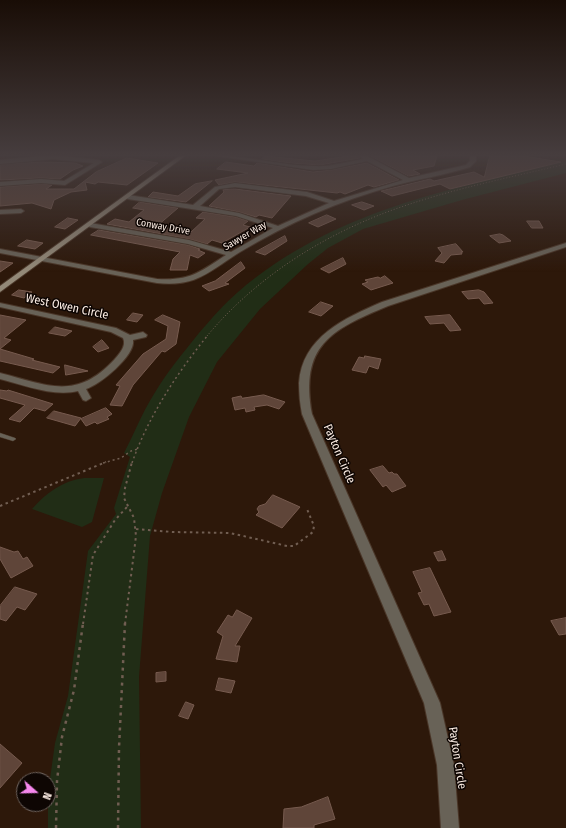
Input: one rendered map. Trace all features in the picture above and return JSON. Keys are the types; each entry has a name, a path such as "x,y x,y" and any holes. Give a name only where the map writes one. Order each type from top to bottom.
{"main road":[{"path":"0,290 131,195"}],"street":[{"path":"195,207 209,195"},
{"path":"309,195 334,204"},
{"name":"Sawyer Way","path":"0,251 157,281 175,282 197,278 232,254 278,228 334,204 363,195"},
{"path":"128,197 237,214 278,228"},
{"path":"0,212 22,211"},
{"name":"Conway Drive","path":"90,225 195,243 232,254"},
{"name":"Payton Circle","path":"450,828 450,804 446,764 440,729 432,703 307,414 304,392 304,375 312,352 319,343 328,334 358,315 385,304 566,245"},
{"name":"West Owen Circle","path":"0,305 113,330 120,332 128,338"},
{"path":"0,376 54,389 64,390 81,388 97,382 115,363 128,347 128,338 143,335"},
{"path":"81,388 86,398"}],"lane":[{"path":"0,435 13,439"}],"path":[{"path":"118,828 126,612 136,529 135,519 124,500 124,493 138,449 170,387 186,362 206,336 241,299 291,260 338,233 395,209 445,195"},
{"path":"0,506 121,458 131,451 138,449"},
{"path":"56,828 57,782 62,737 74,690 88,580 93,555 115,520 128,507"},
{"path":"136,529 173,532 230,533 294,546 313,532 314,526 307,509"}],"green space":[{"path":"431,195 483,195 363,229 328,248 308,264 260,309 217,362 189,417 162,493 150,536 139,677 141,828 48,828 48,812 56,812 56,772 51,772 55,743 68,696 88,551 116,514 114,508 130,457 124,453 142,416 164,378 181,355 213,317 238,292 274,264 313,241 353,222"},
{"path":"84,478 104,478 92,522 82,527 32,509 55,489 69,482"}],"building":[{"path":"0,195 65,195 54,200 51,209 32,203 0,206"},
{"path":"150,195 178,196 180,195 195,195 186,202 148,197"},
{"path":"221,195 291,196 272,218 259,215 256,217 209,206"},
{"path":"140,202 178,208 157,226 191,232 205,219 196,218 203,212 236,217 248,221 243,225 250,227 222,243 212,240 207,244 189,239 107,224 115,219 129,222 144,210 133,208"},
{"path":"362,202 374,206 364,210 352,205"},
{"path":"327,215 336,219 318,227 309,223"},
{"path":"68,218 78,220 65,229 55,227"},
{"path":"527,221 539,221 543,228 532,228"},
{"path":"99,230 188,245 200,249 198,250 205,253 198,258 190,255 187,270 170,270 173,259 180,252 91,235"},
{"path":"500,234 511,241 499,243 490,236"},
{"path":"285,236 287,241 265,255 256,252"},
{"path":"27,240 43,243 35,249 18,246"},
{"path":"456,244 463,252 461,252 462,254 451,255 444,263 435,261 442,253 438,248"},
{"path":"343,258 346,264 329,273 321,269"},
{"path":"0,261 13,263 0,272"},
{"path":"241,262 245,268 225,283 229,284 209,291 202,286 215,281"},
{"path":"385,276 393,283 371,290 362,284 368,282 365,280"},
{"path":"19,290 32,292 24,298 12,295"},
{"path":"479,290 484,292 493,303 484,304 479,298 468,299 462,292"},
{"path":"321,302 333,306 321,316 309,312"},
{"path":"133,313 143,315 137,322 127,320"},
{"path":"0,315 26,320 4,338 11,340 0,349"},
{"path":"163,315 180,322 176,344 165,352 162,351 133,385 122,406 110,405 120,386 116,385 143,354 166,339 168,326 155,320"},
{"path":"450,315 461,330 450,331 444,323 430,324 425,317"},
{"path":"55,327 72,331 65,336 49,333"},
{"path":"102,340 109,348 98,352 93,347"},
{"path":"0,349 34,359 32,360 60,367 53,373 0,361"},
{"path":"365,356 381,359 378,369 369,366 366,373 352,370 359,357 364,358"},
{"path":"65,365 88,371 66,375"},
{"path":"0,390 8,390 53,404 45,411 34,408 20,422 9,419 25,405 0,398"},
{"path":"264,395 285,402 279,409 267,405 254,407 255,410 246,412 245,408 235,410 232,398"},
{"path":"106,408 112,414 107,417 109,419 97,424 95,422 86,426 81,419"},
{"path":"54,411 81,418 75,426 47,418"},
{"path":"383,466 389,473 392,472 397,474 406,486 392,492 386,485 383,487 370,470"},
{"path":"273,495 300,507 282,528 256,515 259,512 257,509 259,506 265,504"},
{"path":"0,547 14,552 18,551 23,559 27,557 33,566 11,578 0,559"},
{"path":"442,551 446,560 438,561 434,553"},
{"path":"430,568 451,612 434,616 429,604 424,605 418,593 422,592 413,572"},
{"path":"15,587 37,594 25,610 17,607 6,621 0,619 0,606"},
{"path":"237,610 252,618 235,646 240,646 237,662 216,659 223,636 217,632 228,615 232,617"},
{"path":"566,618 566,634 559,635 551,621"},
{"path":"166,672 166,681 156,682 156,673"},
{"path":"219,678 235,681 231,693 216,690"},
{"path":"186,702 194,705 188,719 179,716"},
{"path":"0,744 22,763 0,788"},
{"path":"328,797 335,819 314,825 314,828 283,828 284,809 301,807"}]}
